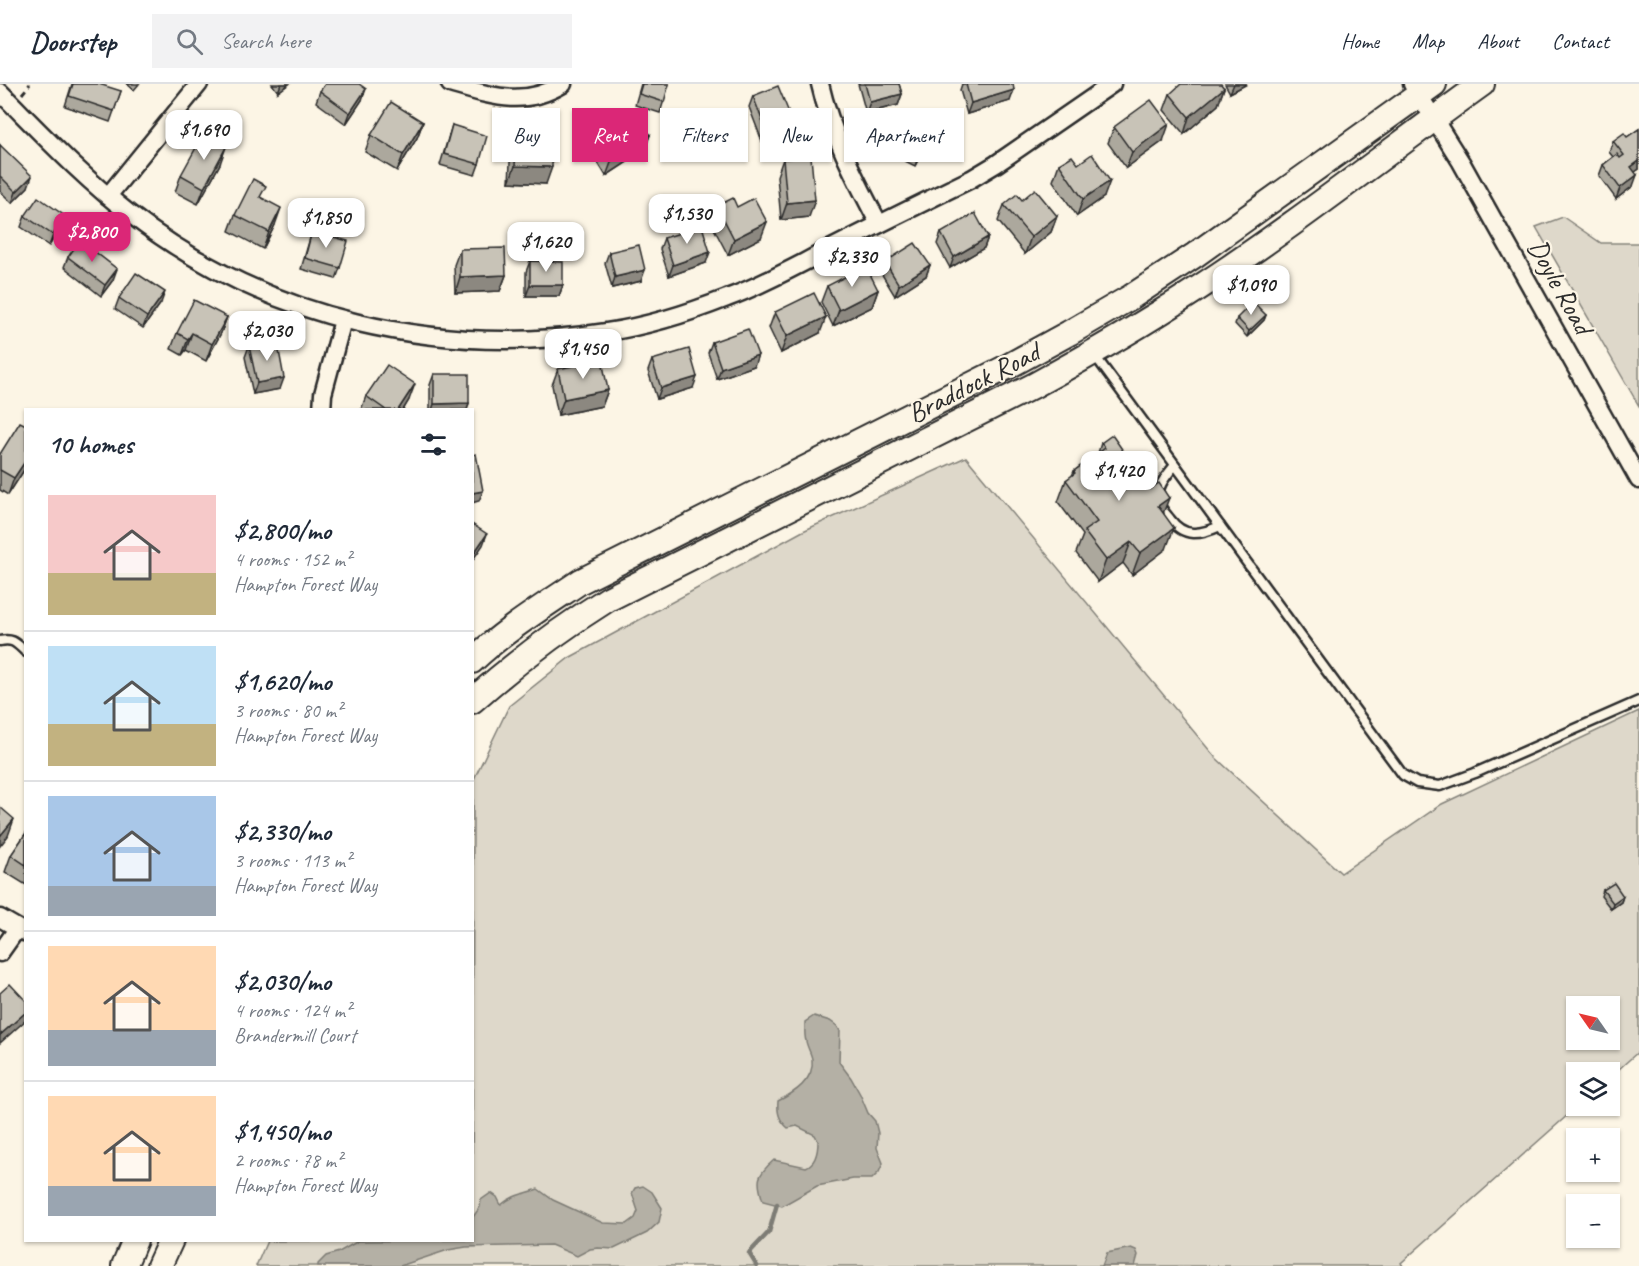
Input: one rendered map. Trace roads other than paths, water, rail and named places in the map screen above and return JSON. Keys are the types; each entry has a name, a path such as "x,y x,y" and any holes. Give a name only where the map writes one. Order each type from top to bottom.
{"main road":[{"name":"Braddock Road","path":"474,699 535,649 608,599 1033,386 1194,291 1482,84"},
{"name":"Braddock Road","path":"474,659 533,613 581,581 1005,368 1131,297 1195,255 1422,88"},
{"path":"124,1266 134,1242"},
{"path":"159,1266 170,1242"}],"street":[{"path":"108,196 199,84"},
{"path":"450,84 486,94 523,99 550,92 563,84"},
{"path":"820,84 835,132 855,178 879,224"},
{"path":"0,92 108,196 154,231 213,268 281,299 343,320 399,332 475,340 544,340 609,332 670,318 730,298 971,179 1112,84"},
{"name":"Doyle Road","path":"1422,88 1433,119 1461,162 1639,480"},
{"path":"322,408 323,394 343,320"},
{"path":"0,918 21,931 0,953"}],"lane":[{"path":"1092,353 1403,775 1417,783 1440,786 1639,701"},
{"path":"1175,465 1165,477 1159,492 1158,501 1169,519 1178,529 1195,534 1220,526"},
{"path":"18,644 24,638"},
{"path":"0,641 9,639 24,650"}],"waterway":[{"path":"757,1266 749,1253 769,1232 777,1204"}]}
